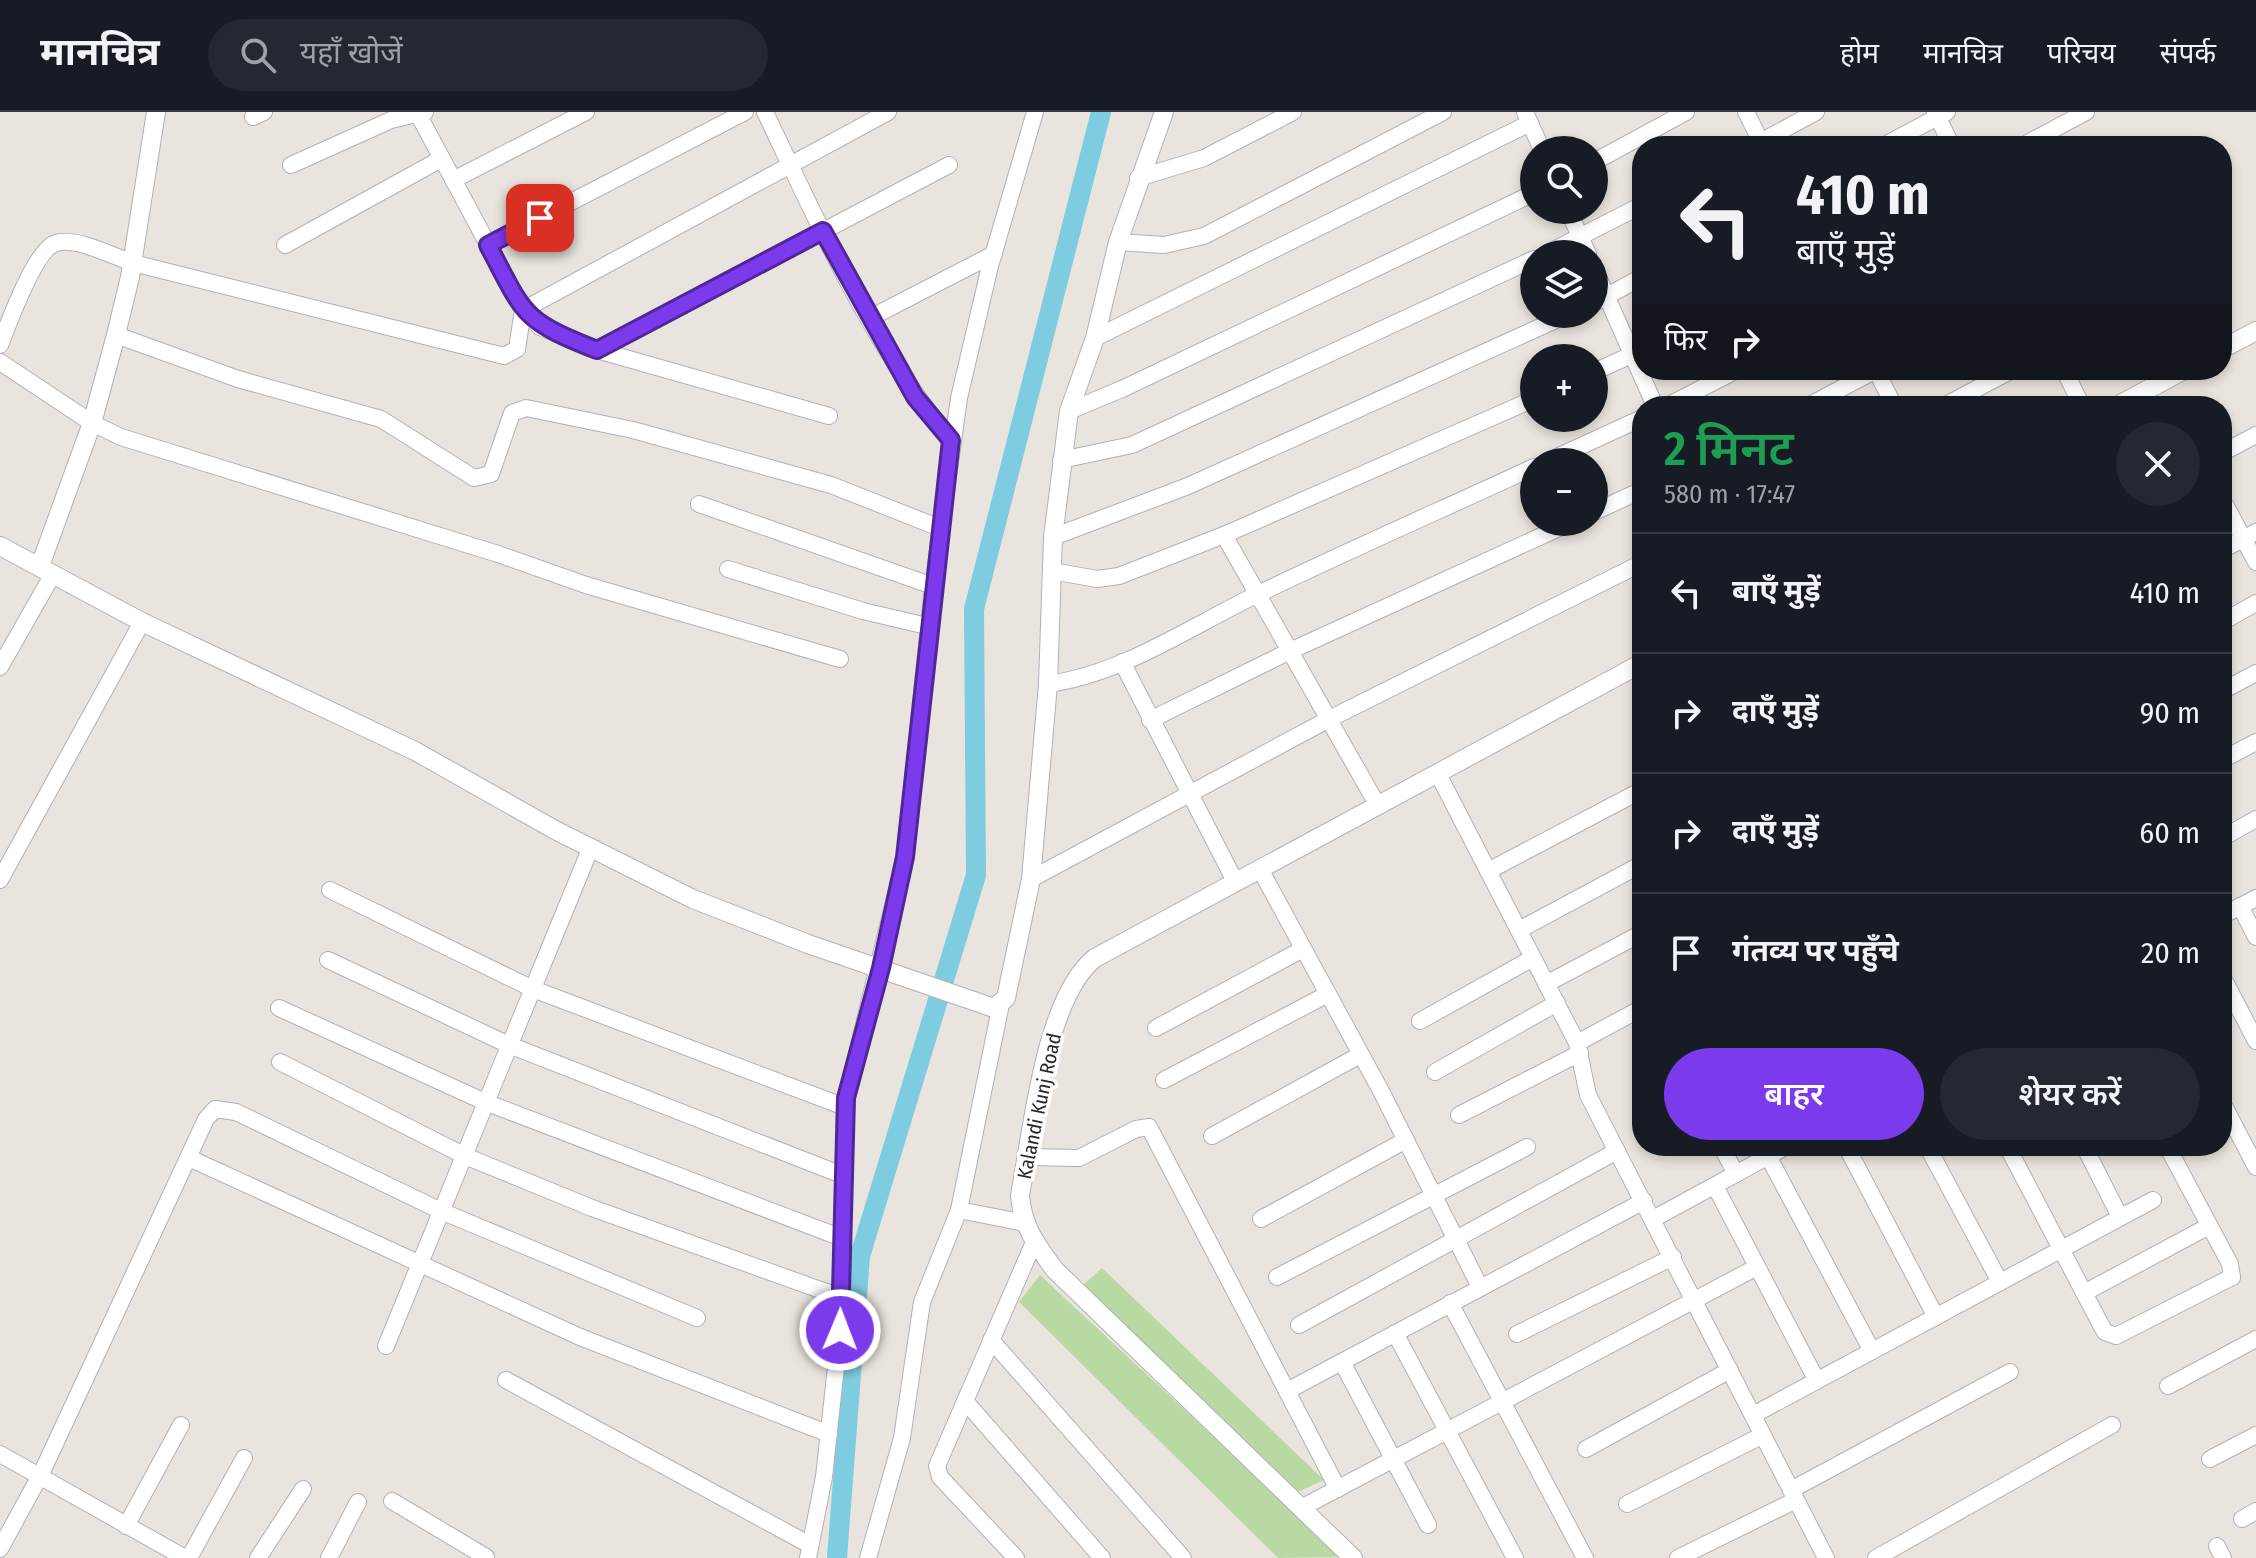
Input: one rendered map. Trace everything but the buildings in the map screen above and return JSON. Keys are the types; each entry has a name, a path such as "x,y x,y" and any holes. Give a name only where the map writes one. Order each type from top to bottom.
{"street":[{"path":"0,667 47,570 92,423 133,263 156,112"},
{"path":"453,180 586,112"},
{"path":"488,245 745,112"},
{"path":"765,112 870,318 915,397 951,440"},
{"path":"523,310 888,112"},
{"path":"506,1380 809,1551 829,1434 840,1297 845,1107 864,1019 881,968 905,857 951,440 994,254 1035,112"},
{"path":"868,1558 902,1438 922,1302 959,1210 1001,1004 1009,989 1031,879 1048,684 1053,537 1069,411 1095,338 1118,242 1138,178 1164,112"},
{"path":"1138,178 1204,158 1293,112"},
{"path":"1118,242 1164,245 1204,236 1443,112"},
{"path":"1642,136 1686,112"},
{"path":"1746,112 1755,136"},
{"path":"1775,136 1816,112"},
{"path":"2041,136 2086,112"},
{"path":"291,165 391,120 420,113 441,159 523,310 540,327 597,350 829,416"},
{"path":"1901,136 1940,114 1948,136"},
{"path":"1095,338 1528,117 1536,136"},
{"path":"1608,154 1632,141"},
{"path":"285,245 441,159"},
{"path":"597,350 949,165"},
{"path":"1069,411 1122,389 1520,200"},
{"path":"1577,240 1632,210"},
{"path":"1574,224 1581,238"},
{"path":"0,345 16,305 48,247 56,243 73,243 133,263 504,356 517,349 523,310"},
{"path":"870,318 994,254"},
{"path":"1061,460 1132,445 1520,265"},
{"path":"1608,296 1632,282"},
{"path":"1608,311 1632,346"},
{"path":"1053,537 1188,486 1538,328"},
{"path":"2232,344 2256,331"},
{"path":"116,335 238,379 381,419 474,478 491,474 512,413 526,408 633,430 831,485 940,528"},
{"path":"1608,366 1632,355"},
{"path":"0,362 92,423 121,437 483,549 586,585 840,659"},
{"path":"1686,396 1718,380"},
{"path":"1827,396 1857,380"},
{"path":"1963,396 1993,380"},
{"path":"2136,396 2165,380"},
{"path":"1052,571 1085,578 1109,578 1224,535 1520,405"},
{"path":"1577,448 1632,423"},
{"path":"2232,448 2256,435"},
{"path":"1048,684 1084,677 1122,662 1258,594 1520,473"},
{"path":"1608,506 1632,495"},
{"path":"699,504 933,586"},
{"path":"2232,512 2250,535 2256,562"},
{"path":"1224,535 1378,806"},
{"path":"2232,545 2250,535"},
{"path":"1150,720 1290,651 1541,536"},
{"path":"0,546 142,622 415,751 693,899 985,1008 1001,1004"},
{"path":"1031,879 1329,719 1632,568"},
{"path":"728,569 863,611 931,627"},
{"path":"2232,616 2256,603"},
{"path":"0,880 142,622"},
{"path":"1122,662 1187,794 1236,883"},
{"name":"Kalandi Kunj Road","path":"1353,1558 1055,1270 1034,1242 1025,1223 1020,1195 1046,1060 1067,992 1076,976 1095,958 1632,668"},
{"path":"2232,686 2256,673"},
{"path":"2232,755 2256,742"},
{"path":"1438,774 1557,1003 1578,1048 1588,1095 1826,1558"},
{"path":"1488,871 1632,795"},
{"path":"2232,832 2256,819"},
{"path":"386,1346 591,847"},
{"path":"1519,930 1632,869"},
{"path":"1261,871 1406,1140 1480,1287"},
{"path":"330,890 533,989 845,1107"},
{"path":"2232,910 2256,898"},
{"path":"2240,906 2256,937"},
{"path":"1546,984 1632,938"},
{"path":"1156,1028 1303,949"},
{"path":"1420,1021 1533,958"},
{"path":"328,960 509,1045 842,1175"},
{"path":"1164,1080 1328,994"},
{"path":"2232,995 2256,1041"},
{"path":"1435,1072 1557,1003"},
{"path":"279,1008 485,1102 842,1238"},
{"path":"1459,1115 1632,1014"},
{"path":"1212,1136 1360,1055"},
{"path":"280,1062 465,1156 592,1208 840,1297"},
{"path":"0,1549 6,1524 39,1477 211,1113 225,1108 441,1211 697,1318"},
{"path":"2232,1121 2256,1167"},
{"path":"1028,1157 1079,1158 1136,1129 1149,1127 1338,1489"},
{"path":"1261,1219 1406,1140"},
{"path":"1277,1277 1527,1147"},
{"path":"1299,1325 1617,1151"},
{"path":"1726,1156 1736,1174"},
{"path":"1653,1219 1768,1156 1872,1351"},
{"path":"1851,1156 1936,1317"},
{"path":"1932,1156 2000,1282"},
{"path":"2012,1156 2105,1332 2116,1336 2225,1282 2233,1271 2172,1156"},
{"path":"2089,1156 2120,1217"},
{"path":"189,1158 580,1337 829,1434"},
{"path":"1715,1186 1817,1381"},
{"path":"1753,1415 2153,1200"},
{"path":"1287,1391 1644,1201"},
{"path":"959,1210 1025,1223"},
{"path":"2084,1293 2209,1226"},
{"path":"1016,1558 940,1477 937,1466 939,1455 1034,1242"},
{"path":"1517,1334 1673,1257"},
{"path":"1301,1508 1757,1267"},
{"path":"1450,1303 1585,1558"},
{"path":"1395,1333 1449,1429 1515,1558"},
{"path":"2168,1386 2256,1339"},
{"path":"991,1340 1183,1558"},
{"path":"1342,1362 1428,1525"},
{"path":"1586,1449 1730,1370"},
{"path":"1678,1558 2010,1372"},
{"path":"965,1401 1102,1558"},
{"path":"126,1526 181,1425"},
{"path":"1876,1558 2112,1425"},
{"path":"1627,1504 1763,1435"},
{"path":"2210,1459 2256,1435"},
{"path":"0,1454 187,1558 244,1458"},
{"path":"258,1558 303,1489"},
{"path":"392,1501 487,1558"},
{"path":"329,1558 358,1502"}],"green space":[{"path":"1102,1268 1324,1480 1300,1491 1290,1488 1081,1287"},
{"path":"1040,1275 1343,1557 1278,1558 1019,1302"}],"waterway":[{"path":"837,1558 860,1256 976,875 974,609 1101,112"}],"route":[{"path":"540,218 488,245 523,310 532,320 550,332 597,350 823,231 915,397 951,440 905,857 881,968 872,991 846,1098 840,1330"}]}
